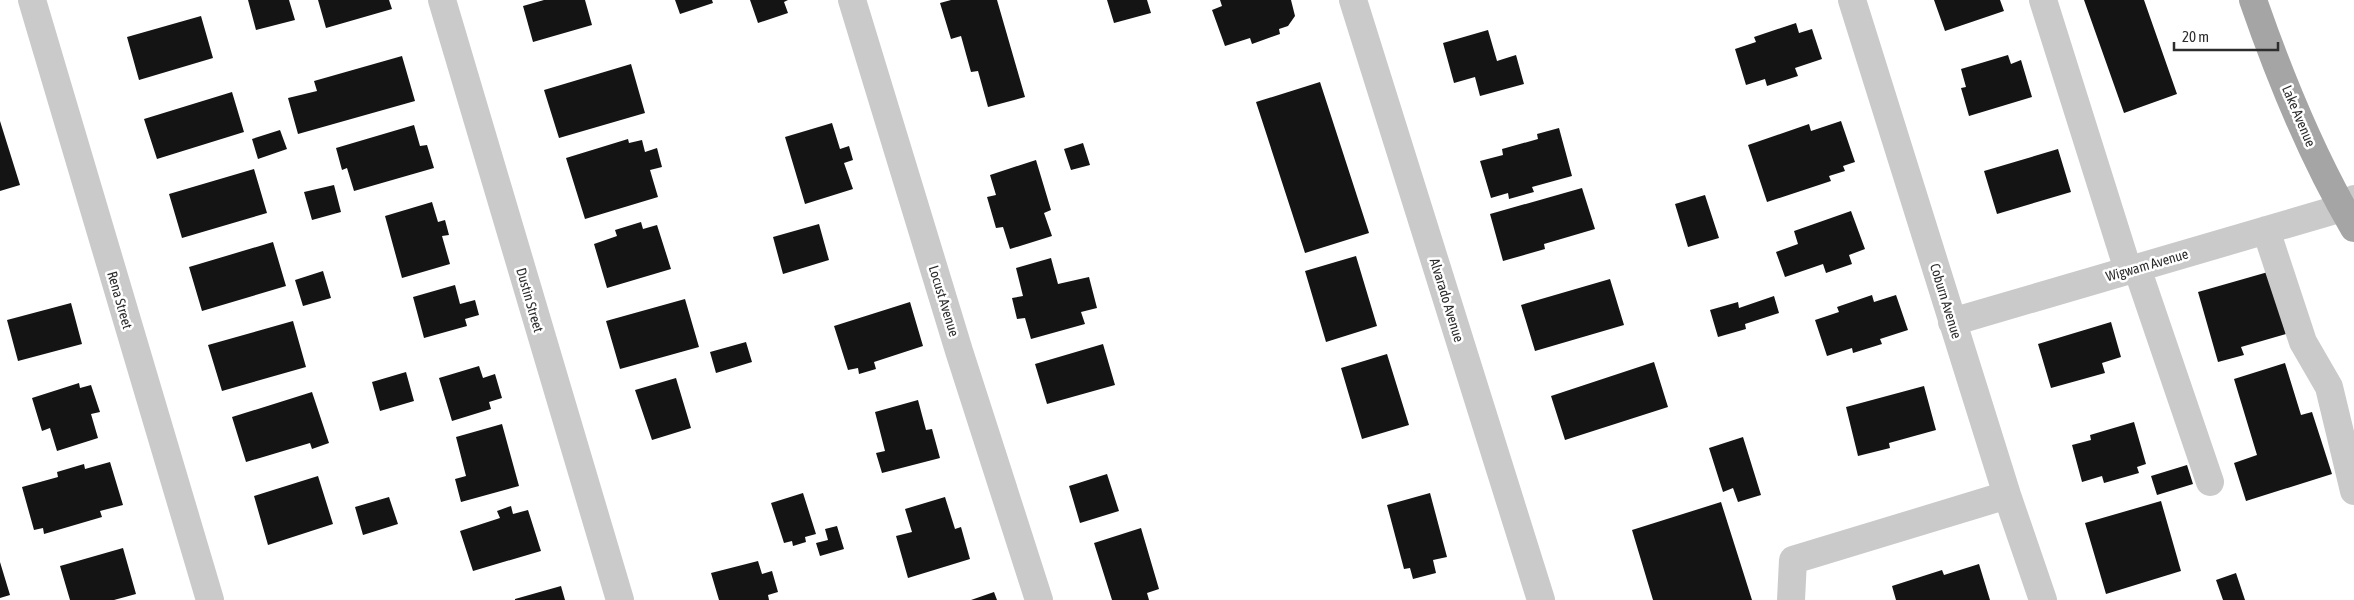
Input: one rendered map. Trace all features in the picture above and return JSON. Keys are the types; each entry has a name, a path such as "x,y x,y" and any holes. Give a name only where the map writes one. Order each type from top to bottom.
{"main road":[{"name":"Lake Avenue","path":"2253,0 2295,108 2350,212"}],"street":[{"name":"Rena Street","path":"32,0 210,600"},
{"name":"Dustin Street","path":"442,0 620,600"},
{"name":"Locust Avenue","path":"852,0 959,350 1039,600"},
{"name":"Alvarado Avenue","path":"1353,0 1541,600"},
{"name":"Coburn Avenue","path":"1852,0 2007,495 2043,600"},
{"path":"2043,0 2133,269 2210,482"},
{"name":"Wigwam Avenue","path":"1952,322 2266,230 2350,212"},
{"path":"2266,230 2303,342 2329,387 2354,491"},
{"path":"1791,600 1793,560 2007,495"}],"building":[{"path":"248,0 289,0 295,20 256,30"},
{"path":"318,0 389,0 392,9 326,28"},
{"path":"544,0 585,0 592,25 533,42 523,6"},
{"path":"675,0 712,0 713,3 680,14"},
{"path":"750,0 788,0 784,2 788,13 758,23"},
{"path":"951,0 997,0 1025,97 988,107 978,71 971,72 961,36 951,39 940,3"},
{"path":"1107,0 1147,0 1151,13 1114,23"},
{"path":"1220,0 1291,0 1295,16 1288,26 1279,29 1280,34 1252,44 1250,38 1225,46 1212,10 1222,6"},
{"path":"1934,0 2000,0 2004,11 1945,31"},
{"path":"2084,0 2144,0 2177,94 2124,113"},
{"path":"201,16 213,58 139,80 127,37"},
{"path":"1796,23 1799,33 1812,29 1822,59 1795,68 1798,76 1767,86 1765,79 1746,85 1735,49 1756,42 1754,37"},
{"path":"1488,30 1497,61 1516,55 1524,84 1480,96 1475,77 1454,83 1443,43"},
{"path":"2008,55 2011,64 2021,60 2032,97 1969,116 1961,88 1966,87 1961,69"},
{"path":"402,56 415,101 298,134 288,98 317,91 314,81"},
{"path":"631,64 645,113 559,138 544,90"},
{"path":"1320,82 1369,233 1305,253 1256,102"},
{"path":"232,92 244,132 157,159 144,119"},
{"path":"0,121 20,185 0,191"},
{"path":"1841,121 1855,162 1843,166 1845,171 1829,176 1831,181 1767,202 1748,145 1809,124 1811,131"},
{"path":"832,123 840,149 849,146 853,160 844,163 853,189 805,204 785,137"},
{"path":"414,125 420,146 427,145 434,168 354,191 347,168 342,170 336,148"},
{"path":"1559,128 1572,176 1532,187 1534,192 1509,199 1508,193 1491,198 1480,161 1503,155 1502,149 1538,139 1537,134"},
{"path":"280,130 287,149 258,159 252,139"},
{"path":"628,139 629,143 642,140 645,152 657,148 662,167 650,170 658,197 585,219 566,158"},
{"path":"1083,143 1090,165 1071,170 1064,149"},
{"path":"2058,149 2071,192 1997,214 1984,171"},
{"path":"1036,160 1051,210 1044,213 1052,236 1010,249 1003,227 996,228 987,197 996,195 990,175"},
{"path":"254,169 267,213 182,238 169,194"},
{"path":"334,185 341,212 312,220 304,192"},
{"path":"1582,188 1595,229 1544,244 1545,249 1503,261 1490,214"},
{"path":"1705,195 1719,238 1688,247 1675,204"},
{"path":"432,202 438,222 445,220 449,235 442,236 450,264 402,278 385,216"},
{"path":"1851,211 1865,249 1849,255 1852,264 1826,273 1823,264 1785,277 1776,252 1798,244 1794,231"},
{"path":"641,222 643,229 657,225 671,269 607,288 594,244 617,236 615,230"},
{"path":"819,224 829,260 783,274 773,237"},
{"path":"273,242 286,286 202,311 189,267"},
{"path":"1356,256 1377,326 1326,342 1305,271"},
{"path":"1051,258 1058,284 1089,277 1097,308 1081,312 1085,324 1031,339 1025,318 1017,319 1012,298 1023,296 1016,268"},
{"path":"323,271 331,298 303,306 295,280"},
{"path":"2268,272 2286,334 2241,347 2244,355 2218,362 2198,292"},
{"path":"1610,279 1624,325 1535,351 1521,305"},
{"path":"455,285 460,304 475,300 479,315 465,319 467,326 424,338 413,297"},
{"path":"1872,295 1874,302 1896,295 1908,330 1880,339 1882,344 1853,353 1852,348 1827,356 1815,320 1839,312 1837,307"},
{"path":"1774,296 1779,313 1745,324 1746,329 1718,337 1710,310 1738,302 1739,308"},
{"path":"685,299 699,347 620,369 606,321"},
{"path":"910,302 923,346 874,362 876,369 859,374 858,368 848,370 834,326"},
{"path":"71,303 82,344 18,361 7,320"},
{"path":"293,321 306,367 222,391 208,345"},
{"path":"2111,322 2121,357 2102,363 2105,373 2051,388 2038,344"},
{"path":"746,342 752,362 716,373 710,352"},
{"path":"1103,344 1115,385 1047,404 1035,364"},
{"path":"1387,354 1409,425 1362,439 1341,368"},
{"path":"1654,362 1668,407 1565,440 1551,396"},
{"path":"2285,363 2301,415 2312,412 2332,474 2246,501 2234,463 2257,455 2234,379"},
{"path":"479,366 483,378 495,374 502,398 489,402 491,409 452,421 439,378"},
{"path":"406,372 414,401 380,411 372,382"},
{"path":"676,378 691,428 652,440 635,390"},
{"path":"79,383 80,388 91,385 100,412 91,414 98,438 57,451 50,428 42,431 32,398"},
{"path":"1924,386 1936,430 1889,443 1890,448 1858,456 1846,407"},
{"path":"312,392 329,443 312,449 310,443 246,462 232,417"},
{"path":"918,400 926,430 932,429 940,458 882,473 876,453 885,451 875,412"},
{"path":"2134,422 2146,464 2137,467 2139,473 2104,483 2102,476 2082,482 2072,445 2091,440 2090,435"},
{"path":"502,424 519,486 461,502 455,479 466,476 456,437"},
{"path":"1743,437 1761,495 1738,502 1733,488 1723,492 1709,448"},
{"path":"110,462 123,505 100,511 102,517 44,534 43,528 34,530 22,487 58,477 57,472 84,464 85,469"},
{"path":"2187,465 2193,484 2157,495 2151,476"},
{"path":"1107,474 1119,511 1080,523 1069,486"},
{"path":"318,476 333,524 268,545 254,496"},
{"path":"803,493 816,534 805,537 806,542 793,546 792,541 784,543 771,503"},
{"path":"1430,493 1447,557 1433,560 1436,573 1413,579 1410,568 1404,569 1387,505"},
{"path":"389,497 398,524 363,535 355,507"},
{"path":"945,497 955,529 961,527 970,559 908,578 896,536 912,532 905,509"},
{"path":"2161,501 2181,571 2106,594 2085,523"},
{"path":"1721,502 1752,600 1653,600 1632,530"},
{"path":"511,506 513,514 528,510 541,551 473,571 460,531 500,518 497,511"},
{"path":"837,526 844,549 820,556 816,543 828,540 825,529"},
{"path":"1141,528 1159,589 1147,593 1149,600 1112,600 1094,543"},
{"path":"123,548 136,594 114,600 70,600 60,566"},
{"path":"758,561 762,574 772,571 778,592 768,595 769,600 719,600 711,573"},
{"path":"0,562 10,595 0,598"},
{"path":"1979,564 1990,600 1896,600 1892,586 1942,570 1944,575"},
{"path":"2236,573 2245,600 2223,600 2216,580"},
{"path":"561,586 565,600 515,600 515,599"},
{"path":"994,592 997,600 971,600"}]}
